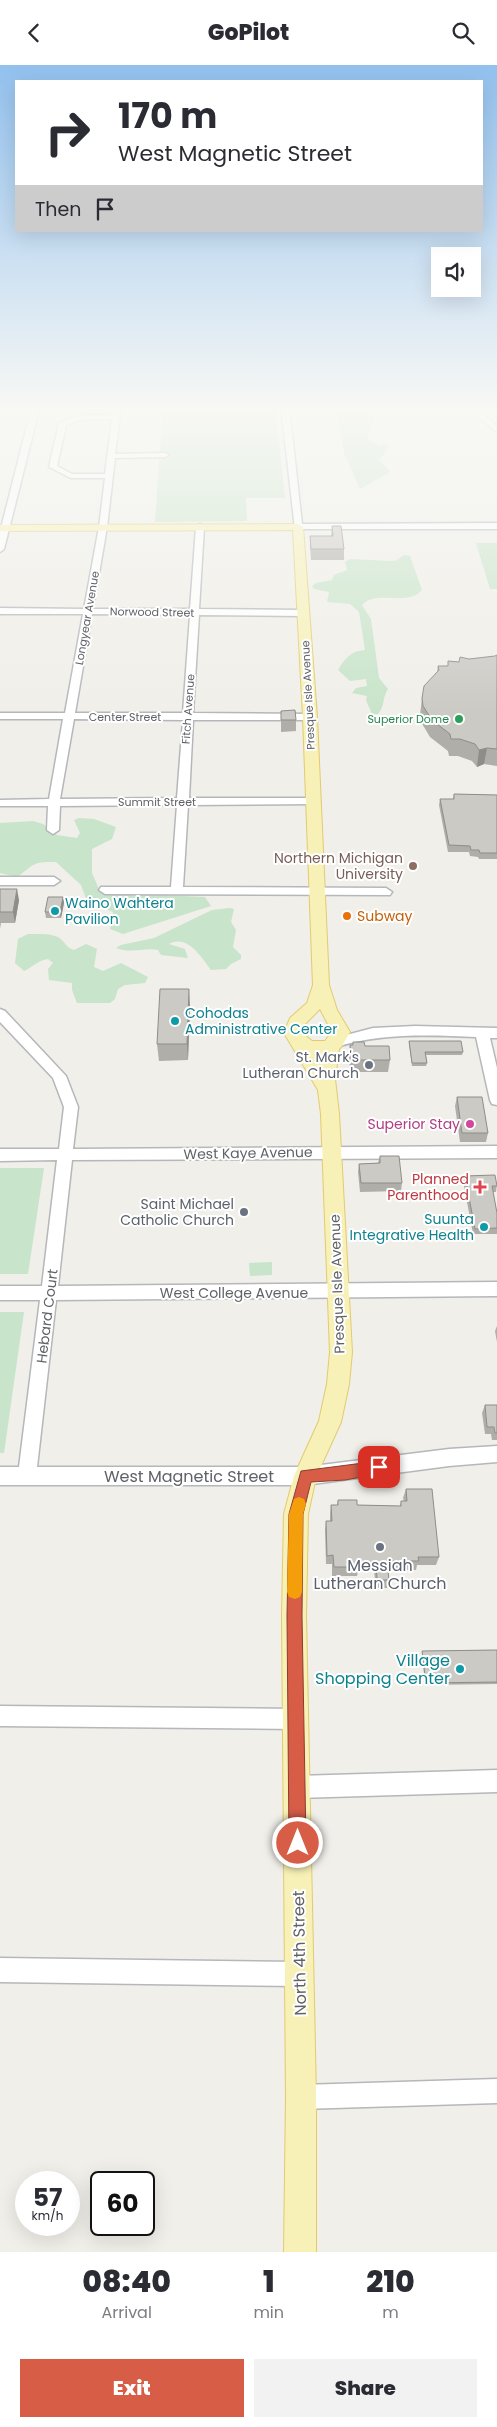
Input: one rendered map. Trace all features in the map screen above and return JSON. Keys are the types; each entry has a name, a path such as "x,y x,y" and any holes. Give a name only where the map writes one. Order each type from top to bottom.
{"main road":[{"path":"3,528 298,527"},
{"name":"Presque Isle Avenue","path":"298,527 310,717 321,985 341,1032 328,1053 325,1087 330,1114 340,1293 341,1352 338,1384 330,1422 306,1476"},
{"name":"Presque Isle Avenue","path":"321,985 311,1009 293,1029 297,1040 325,1087"},
{"path":"300,1019 318,1015 335,1021"},
{"path":"297,1040 304,1045 314,1048 334,1044"},
{"name":"North 4th Street","path":"300,2252 301,2097 295,1719 296,1514 306,1476"}],"street":[{"path":"0,549 8,508"},
{"name":"Longyear Avenue","path":"52,830 54,802 105,508"},
{"name":"Presque Isle Avenue","path":"296,508 298,527"},
{"path":"298,527 497,526"},
{"name":"Fitch Avenue","path":"177,891 200,527"},
{"name":"Norwood Street","path":"0,611 303,613"},
{"name":"Center Street","path":"0,716 310,717"},
{"name":"Summit Street","path":"0,803 314,801"},
{"path":"0,881 54,881"},
{"path":"105,890 386,893"},
{"name":"Hebard Court","path":"0,1014 59,1076 66,1089 71,1107 27,1477"},
{"path":"335,1021 389,1032"},
{"path":"334,1044 354,1036 389,1032 490,1033 497,1100"},
{"name":"West Kaye Avenue","path":"0,1155 497,1152"},
{"name":"West College Avenue","path":"0,1293 340,1293 497,1289"},
{"name":"West Magnetic Street","path":"0,1476 306,1476 345,1473 432,1458 497,1453"},
{"path":"0,1716 295,1719"},
{"path":"297,1787 497,1781"},
{"path":"0,1970 299,1974"},
{"path":"301,2097 497,2091"}],"green space":[{"path":"156,508 246,508 247,521 155,522"},
{"path":"476,543 497,543 497,589 490,589"},
{"path":"404,555 410,556 422,590 416,595 409,597 375,598 368,600 362,605 371,619 379,678 388,689 380,711 378,714 372,714 366,700 367,696 352,693 356,688 367,686 366,679 350,681 338,670 349,656 365,650 359,612 350,604 327,602 329,592 314,589 312,586 316,583 332,580 334,575 347,570 345,562 350,559 392,561"},
{"path":"79,818 94,819 116,827 112,839 92,849 92,873 99,889 114,893 205,897 211,906 123,934 110,929 113,912 87,901 81,885 56,862 37,863 17,877 0,873 0,823 33,821 43,824 57,835 77,838 80,833 74,820"},
{"path":"234,909 231,922 236,930 233,947 241,955 241,959 226,969 211,970 193,948 182,942 169,944 185,949 188,958 161,955 158,950 153,949 122,950 116,948 121,945 154,938 212,910"},
{"path":"28,934 58,937 69,948 74,950 86,944 97,949 94,967 103,971 121,963 148,977 145,983 125,985 118,989 115,999 110,1003 77,1003 72,990 72,983 49,980 48,969 53,963 48,959 38,962 24,971 15,963 18,939"},
{"path":"0,1168 44,1168 28,1274 0,1274"},
{"path":"272,1262 272,1275 250,1276 249,1263"},
{"path":"0,1312 24,1312 4,1453 0,1453"}],"building":[{"path":"332,526 341,526 344,549 311,549 310,536 333,536"},
{"name":"Superior Dome","path":"497,655 497,749 487,748 479,750 475,744 460,739 451,739 450,734 432,720 423,706 424,686 439,670 438,666 448,666 448,661 459,662 460,657 469,659"},
{"path":"295,710 296,720 281,720 281,711"},
{"path":"454,794 497,795 497,853 480,853 479,850 471,850 470,846 449,845 440,799 454,799"},
{"path":"0,889 17,889 13,912 0,912"},
{"path":"48,897 63,897 60,912 45,912"},
{"name":"Cohodas Administrative Center","path":"160,989 189,989 187,1044 157,1044"},
{"path":"409,1041 461,1041 463,1052 425,1052 427,1063 412,1063"},
{"path":"353,1042 364,1042 365,1046 389,1046 390,1060 351,1060 350,1045 353,1045"},
{"name":"Superior Stay","path":"457,1097 482,1097 488,1133 462,1133"},
{"path":"380,1156 399,1156 402,1183 361,1183 359,1164 380,1163"},
{"path":"495,1175 497,1186 492,1186 497,1213 497,1228 475,1229 465,1176"},
{"path":"485,1405 497,1405 497,1433 495,1433 494,1427 487,1427"},
{"name":"Messiah Lutheran Church","path":"406,1489 432,1489 439,1557 418,1557 419,1561 387,1561 389,1580 377,1580 376,1562 358,1562 359,1567 334,1567 333,1555 327,1556 326,1521 332,1521 331,1505 338,1505 338,1500 357,1500 357,1505 401,1506 401,1501 407,1501"},
{"name":"Village Shopping Center","path":"497,1650 497,1682 426,1683 422,1651"}],"slow traffic":[{"path":"295,1592 296,1514 299,1504"}],"place":[{"name":"Superior Dome","path":"459,719"},
{"name":"Northern Michigan University","path":"413,866"},
{"name":"Waino Wahtera Pavilion","path":"55,911"},
{"name":"Subway","path":"347,916"},
{"name":"Cohodas Administrative Center","path":"175,1021"},
{"name":"St. Mark's Lutheran Church","path":"369,1065"},
{"name":"Superior Stay","path":"470,1124"},
{"name":"Planned Parenthood","path":"480,1187"},
{"name":"Saint Michael Catholic Church","path":"244,1212"},
{"name":"Suunta Integrative Health","path":"484,1227"},
{"name":"Messiah Lutheran Church","path":"380,1547"},
{"name":"Village Shopping Center","path":"460,1669"}],"route":[{"path":"298,1843 294,1616 296,1514 306,1476 345,1473 379,1467"}]}
